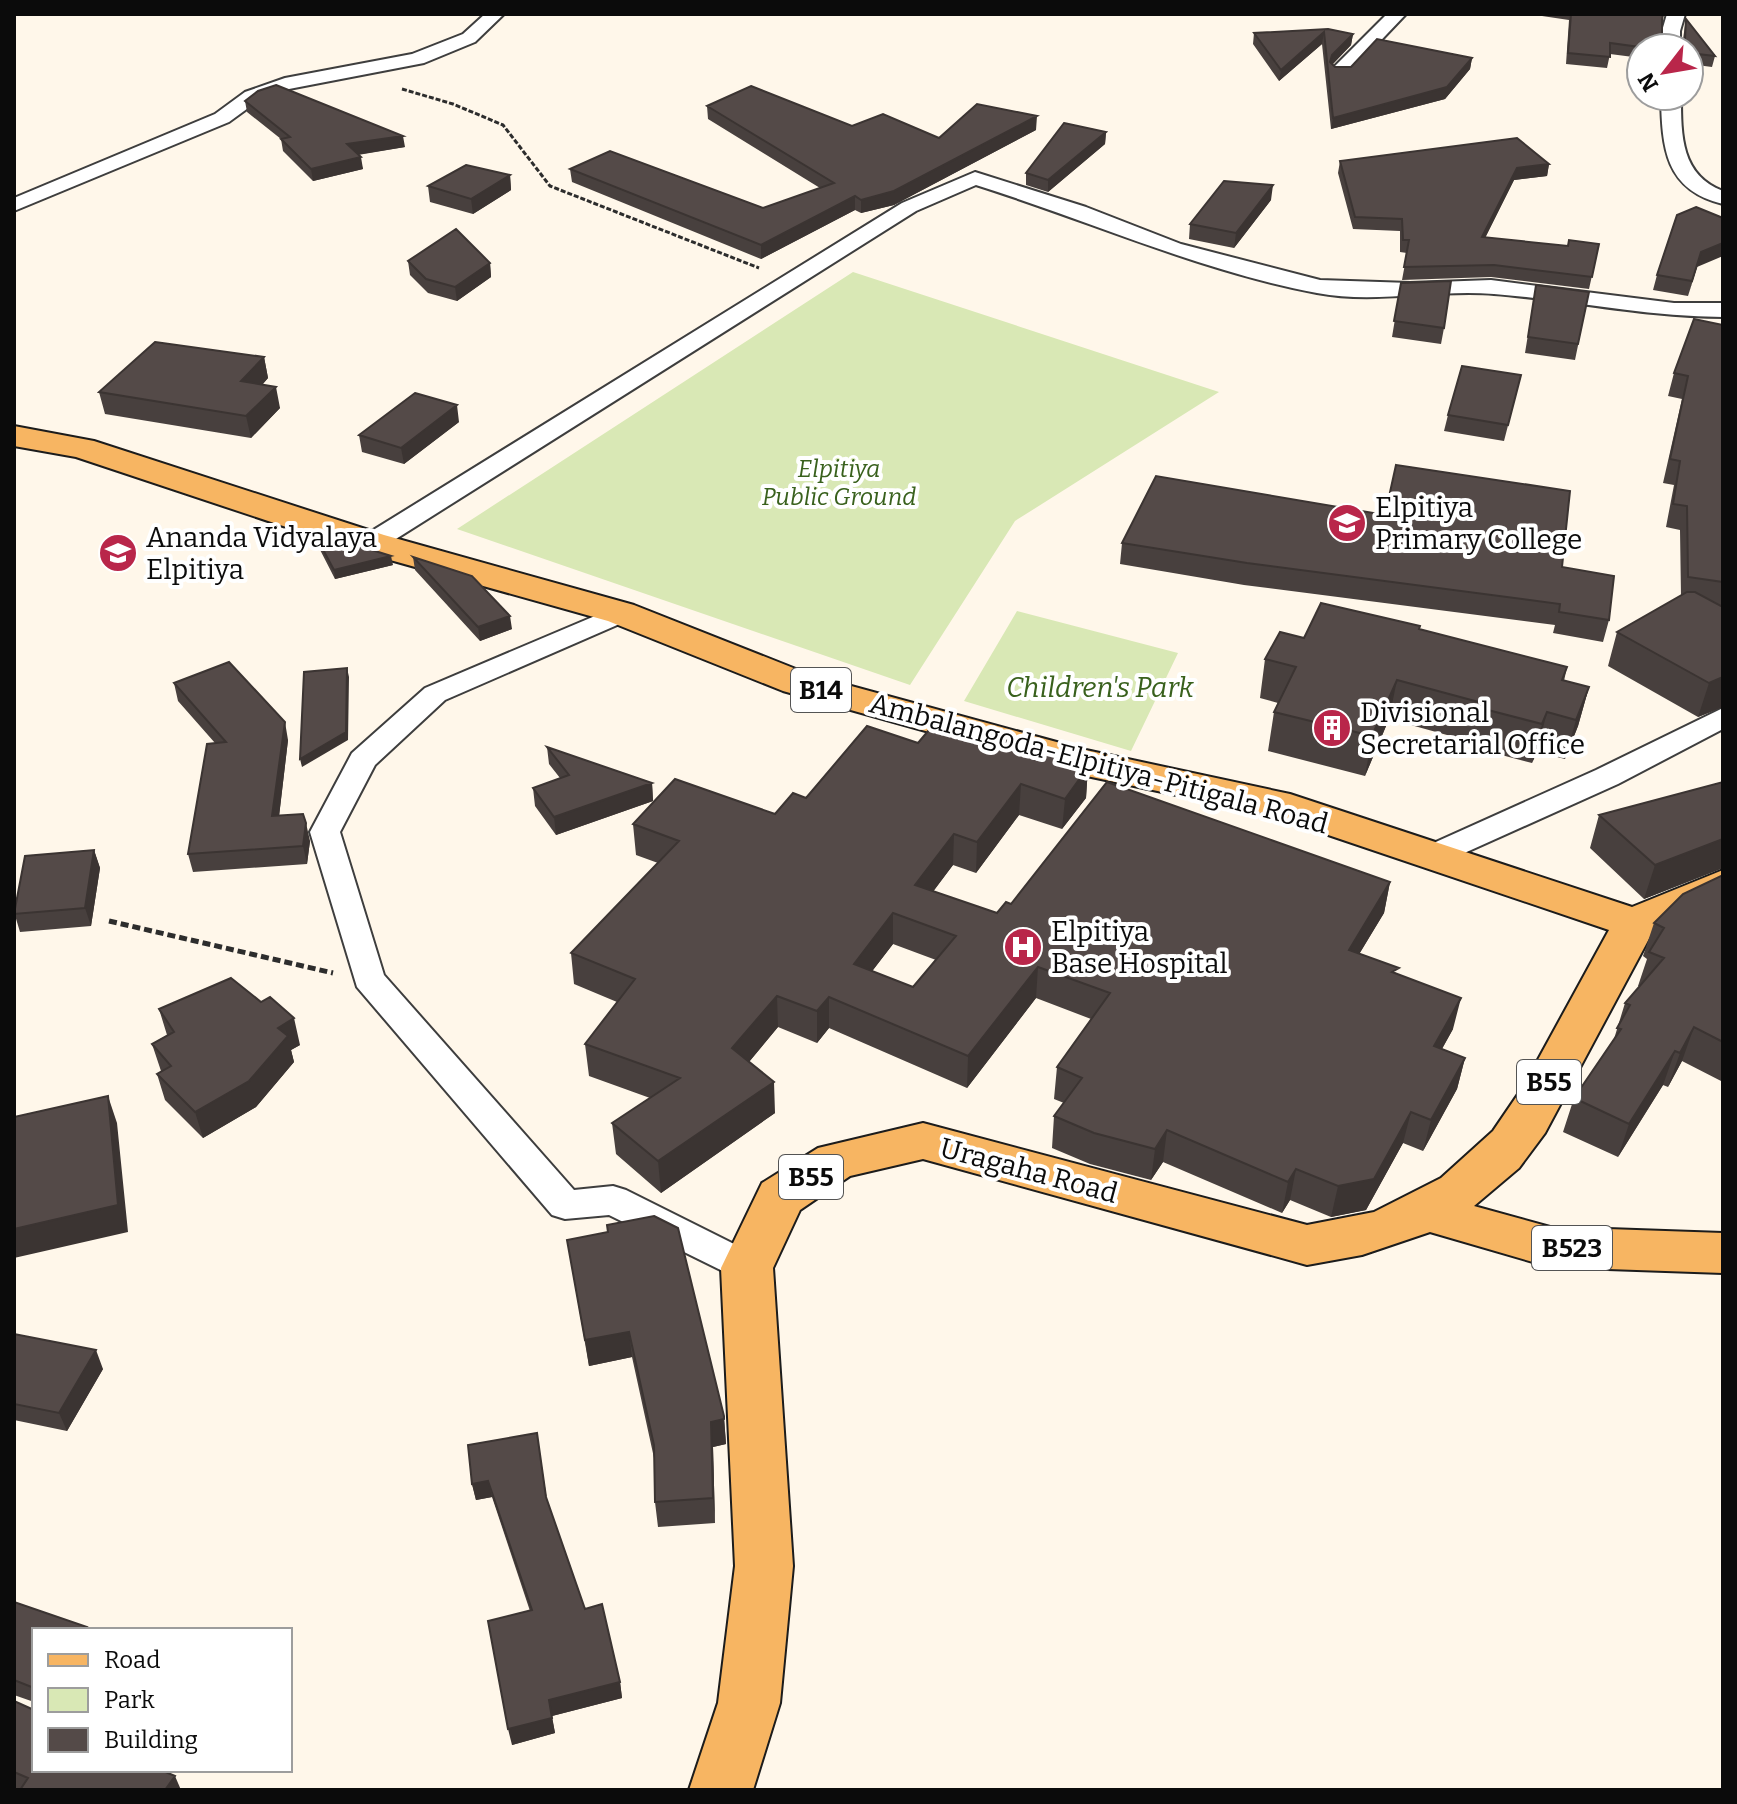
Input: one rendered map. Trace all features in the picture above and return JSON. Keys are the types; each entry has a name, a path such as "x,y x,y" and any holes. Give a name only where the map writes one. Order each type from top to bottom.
{"main road":[{"name":"Ambalangoda-Elpitiya-Pitigala Road","path":"14,436 82,448 371,543 621,613 797,683 1082,762 1275,803 1429,857 1635,923"},
{"path":"1635,923 1723,884"},
{"name":"Uragaha Road","path":"721,1790 749,1703 764,1566 747,1268 780,1197 836,1161 923,1141 1307,1245 1386,1231 1427,1211 1467,1185 1503,1153 1532,1112 1635,923"},
{"name":"B523","path":"1427,1211 1550,1247 1723,1253"}],"street":[{"path":"14,205 222,118 252,96 285,84 417,59 469,38 495,14"},
{"path":"1340,72 1397,14"},
{"path":"1671,112 1671,129 1686,176 1704,191 1723,198"},
{"path":"371,543 909,207 975,178 1079,211 1173,249 1320,287 1410,290 1491,287 1674,310 1723,310"},
{"path":"621,613 435,694 363,760 325,832 369,979 565,1205 613,1200 747,1268"},
{"path":"1429,857 1607,777 1723,717"}],"path":[{"path":"350,72 453,104 503,125 550,186 742,263 794,279"},
{"path":"109,921 306,968 369,979"}],"green space":[{"name":"Elpitiya Public Ground","path":"853,272 1219,392 1015,521 910,685 457,529"},
{"name":"Children's Park","path":"1017,611 1178,653 1131,751 964,701"}],"building":[{"path":"1571,14 1663,14 1662,32 1625,32 1625,45 1610,43 1610,57 1568,53"},
{"path":"1686,19 1696,32 1685,32"},
{"path":"1328,29 1353,34 1332,55 1330,62 1335,67 1351,67 1377,39 1472,58 1447,87 1333,118 1324,32 1281,70 1254,33"},
{"path":"1705,43 1715,56 1705,55"},
{"path":"276,85 403,136 347,144 361,157 311,169 281,139 290,137 245,101 258,91"},
{"path":"751,86 852,126 883,114 939,138 977,104 1037,116 894,191 861,200 855,196 761,245 570,169 610,151 763,208 834,183 707,106"},
{"path":"1064,123 1106,132 1048,180 1026,173"},
{"path":"1517,138 1549,164 1517,168 1482,237 1568,246 1569,240 1599,244 1592,277 1494,265 1404,267 1409,240 1403,240 1402,219 1355,217 1340,161"},
{"path":"466,165 510,175 471,199 428,186"},
{"path":"1224,181 1273,185 1236,233 1190,224"},
{"path":"1696,207 1723,218 1723,243 1701,252 1692,281 1657,275 1677,215"},
{"path":"456,229 490,263 455,287 426,279 408,261"},
{"path":"1451,281 1444,328 1394,321 1401,283"},
{"path":"1536,285 1589,292 1578,344 1528,337"},
{"path":"1694,319 1723,325 1723,582 1688,577 1687,506 1673,504 1680,461 1670,459 1688,376 1674,373"},
{"path":"155,342 264,357 241,381 276,387 246,416 99,392"},
{"path":"1462,366 1521,375 1508,425 1448,415"},
{"path":"415,393 457,405 401,448 359,435"},
{"path":"1396,465 1570,491 1562,567 1614,576 1609,620 1559,612 1560,604 1247,563 1122,543 1156,476 1385,515"},
{"path":"313,531 356,545 391,556 334,570"},
{"path":"413,557 472,576 510,616 478,627"},
{"path":"1687,592 1695,592 1723,607 1723,677 1709,683 1617,632"},
{"path":"1321,603 1420,626 1419,629 1567,667 1562,680 1589,687 1576,720 1547,712 1542,724 1484,709 1486,704 1397,680 1372,736 1274,712 1296,667 1265,659 1280,632 1304,638"},
{"path":"229,662 285,722 272,816 303,814 306,823 303,846 188,854 207,744 226,742 174,683"},
{"path":"347,668 346,732 300,759 304,672"},
{"name":"Elpitiya Base Hospital","path":"939,718 1088,767 1065,799 1021,784 977,842 954,834 915,885 997,913 1006,902 1011,904 1107,782 1390,882 1349,950 1399,968 1392,972 1461,998 1434,1046 1465,1058 1431,1120 1411,1112 1374,1179 1338,1186 1296,1169 1288,1182 1167,1130 1155,1149 1094,1133 1054,1116 1082,1078 1057,1067 1110,993 1038,967 968,1056 829,997 817,1011 777,996 732,1048 774,1082 658,1161 612,1123 680,1078 585,1044 635,979 571,953 679,841 633,824 675,779 775,814 793,793 806,798 867,726 918,743","holes":["893,913 956,936 913,987 854,964"]},
{"path":"547,747 652,783 554,817 533,788 569,775"},
{"path":"1723,782 1723,839 1655,865 1599,815"},
{"path":"94,850 85,908 14,914 25,856"},
{"path":"1723,875 1723,1042 1694,1027 1680,1053 1675,1051 1629,1124 1574,1098 1621,1029 1617,1028 1630,1005 1625,1003 1664,958 1649,952 1664,928 1654,923 1683,894"},
{"path":"231,978 261,1002 270,997 294,1018 278,1028 288,1036 249,1081 195,1112 157,1074 171,1066 152,1044 174,1032 159,1009"},
{"path":"108,1096 118,1205 14,1229 14,1117"},
{"path":"654,1216 678,1228 724,1416 724,1419 711,1422 713,1498 655,1502 654,1445 629,1332 585,1340 567,1240 608,1232 607,1225"},
{"path":"14,1334 96,1350 59,1413 14,1404"},
{"path":"537,1433 546,1497 585,1609 602,1604 620,1682 549,1700 552,1718 508,1729 488,1621 532,1610 488,1481 472,1484 468,1445"},
{"path":"14,1602 87,1627 32,1628 32,1687 14,1680"},
{"path":"14,1701 32,1709 32,1772 166,1772 175,1776 165,1790 20,1790 28,1778 14,1772"}],"place":[{"name":"Elpitiya Primary College","path":"1347,523"},
{"name":"Ananda Vidyalaya Elpitiya","path":"118,553"},
{"name":"Divisional Secretarial Office","path":"1332,728"},
{"name":"Elpitiya Base Hospital","path":"1023,947"}]}
